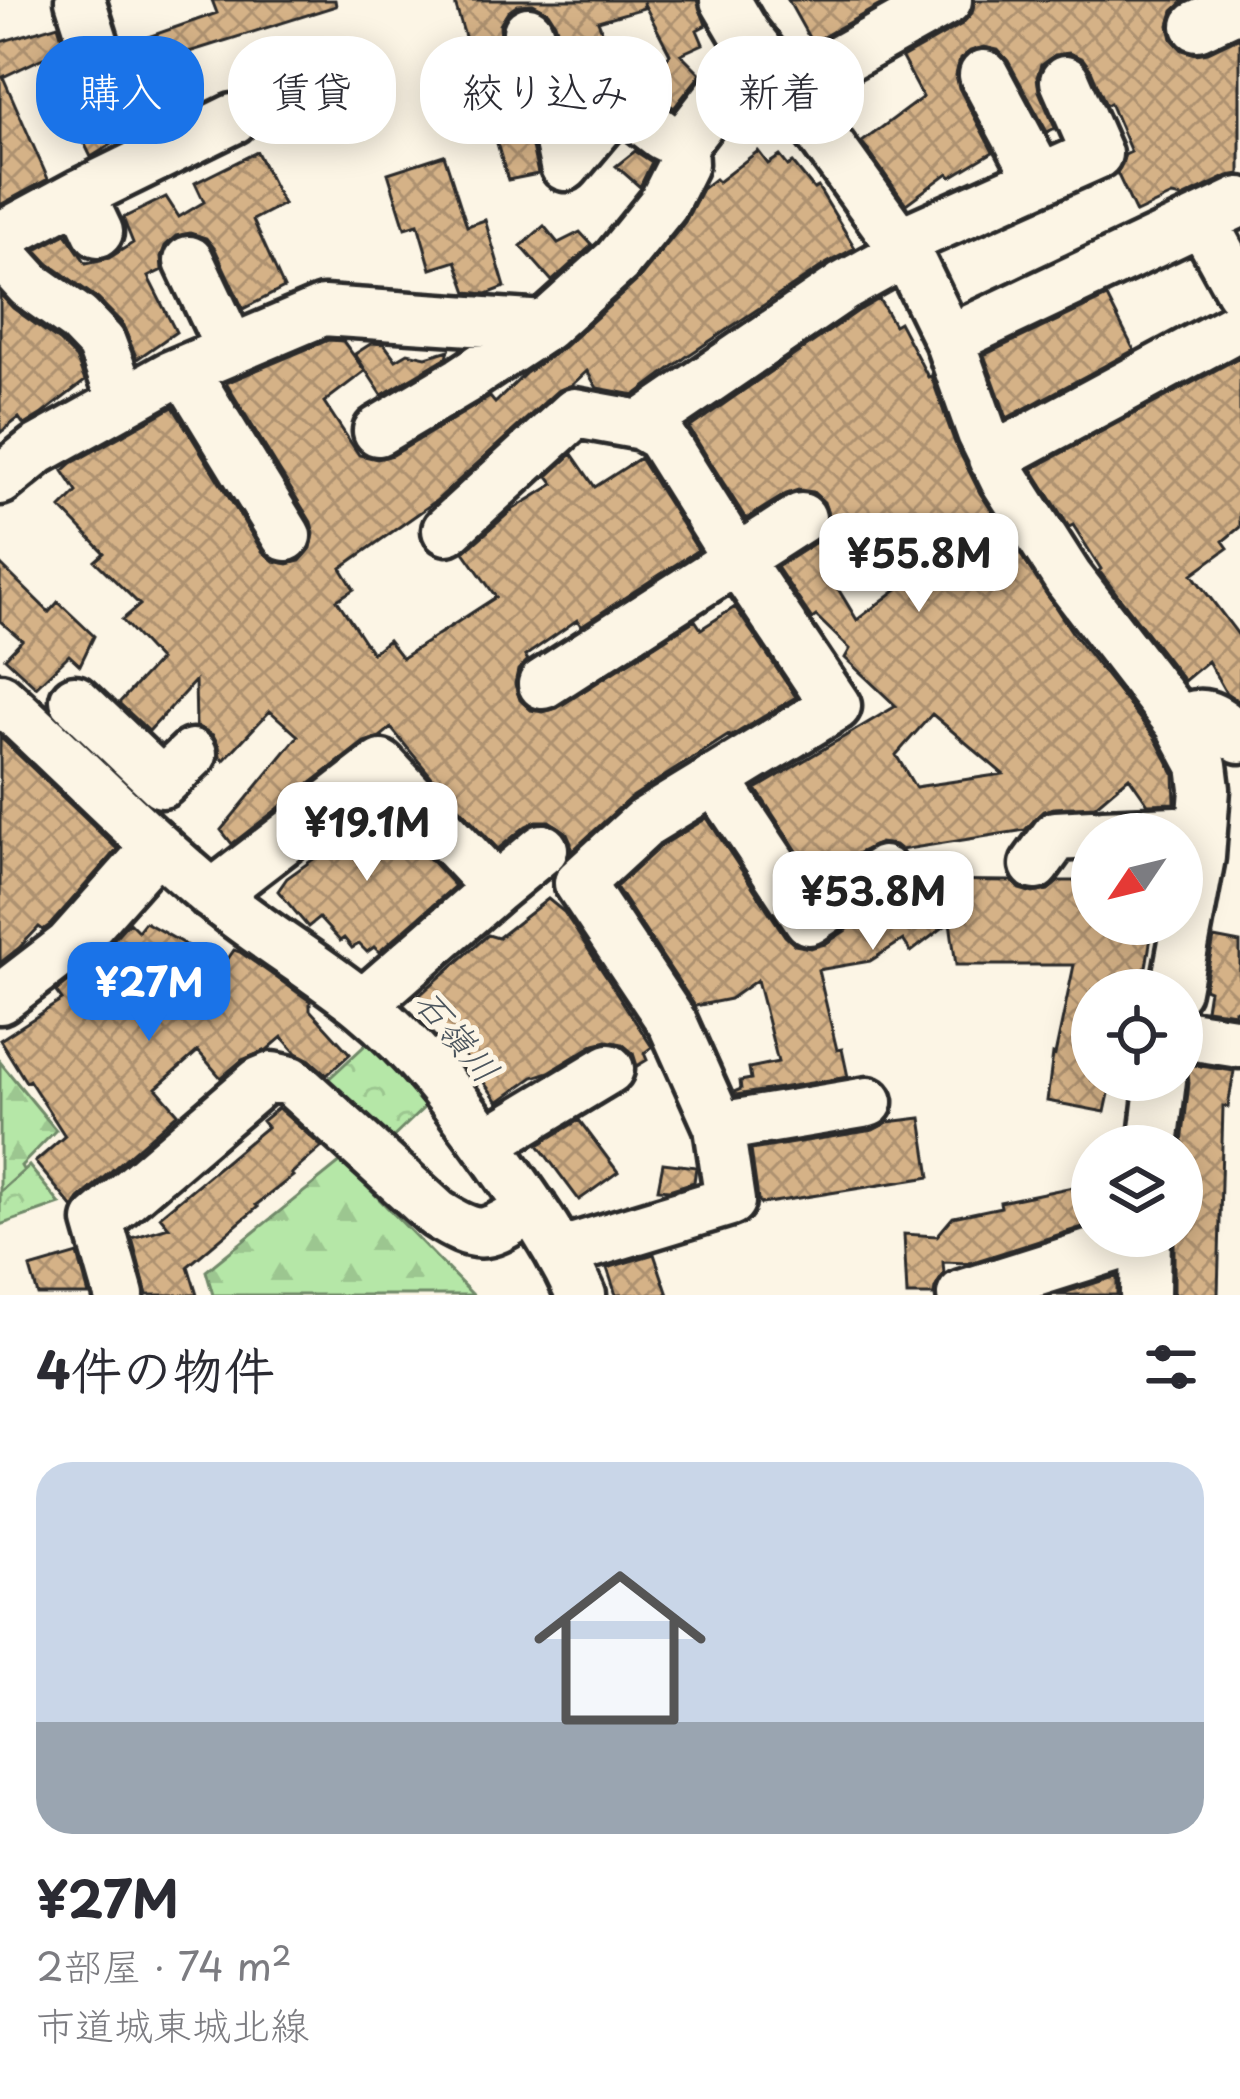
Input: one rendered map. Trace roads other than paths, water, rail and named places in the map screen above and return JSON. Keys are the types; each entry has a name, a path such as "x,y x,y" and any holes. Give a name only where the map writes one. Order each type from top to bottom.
{"street":[{"path":"80,0 91,36"},
{"path":"725,0 748,36"},
{"path":"864,47 947,0"},
{"path":"528,32 553,108 566,179 619,102 682,145"},
{"path":"984,75 1040,179"},
{"path":"641,425 903,247 1097,154 1065,81"},
{"path":"0,237 89,213 228,122"},
{"path":"379,431 544,326 616,261 663,204 682,164 682,145 696,127"},
{"path":"828,144 918,272 993,458 1036,531 1179,722 1202,765 1203,813"},
{"path":"949,340 1221,211 1240,290"},
{"path":"0,252 30,285 78,319 101,343 123,402"},
{"path":"189,262 231,350"},
{"path":"0,480 37,450 184,370 323,311 544,326"},
{"path":"993,458 1240,325"},
{"path":"184,370 286,536"},
{"path":"67,708 158,847 225,885 376,991 398,1035 504,1132 532,1208 579,1259 730,1201 718,1127 673,1024 579,883 644,824 836,706 660,436 641,425 575,413 447,530"},
{"path":"543,684 801,518"},
{"path":"0,698 67,708 162,783 193,754"},
{"path":"1179,722 1193,713 1204,713 1239,735"},
{"path":"225,885 381,765 496,887"},
{"path":"715,779 809,920 883,871"},
{"path":"1035,866 1055,836 1071,835"},
{"path":"0,999 69,946 158,847"},
{"path":"376,991 543,849"},
{"path":"1203,1037 1240,1043"},
{"path":"504,1132 609,1069"},
{"path":"118,1295 98,1221 260,1082 272,1077 291,1081 437,1214 459,1228 475,1234 494,1230 532,1208"},
{"path":"718,1127 868,1102"},
{"path":"962,1295 1081,1257"},
{"path":"1145,1295 1146,1257"}],"water label":[{"name":"石嶺川","path":"457,1036"}]}
